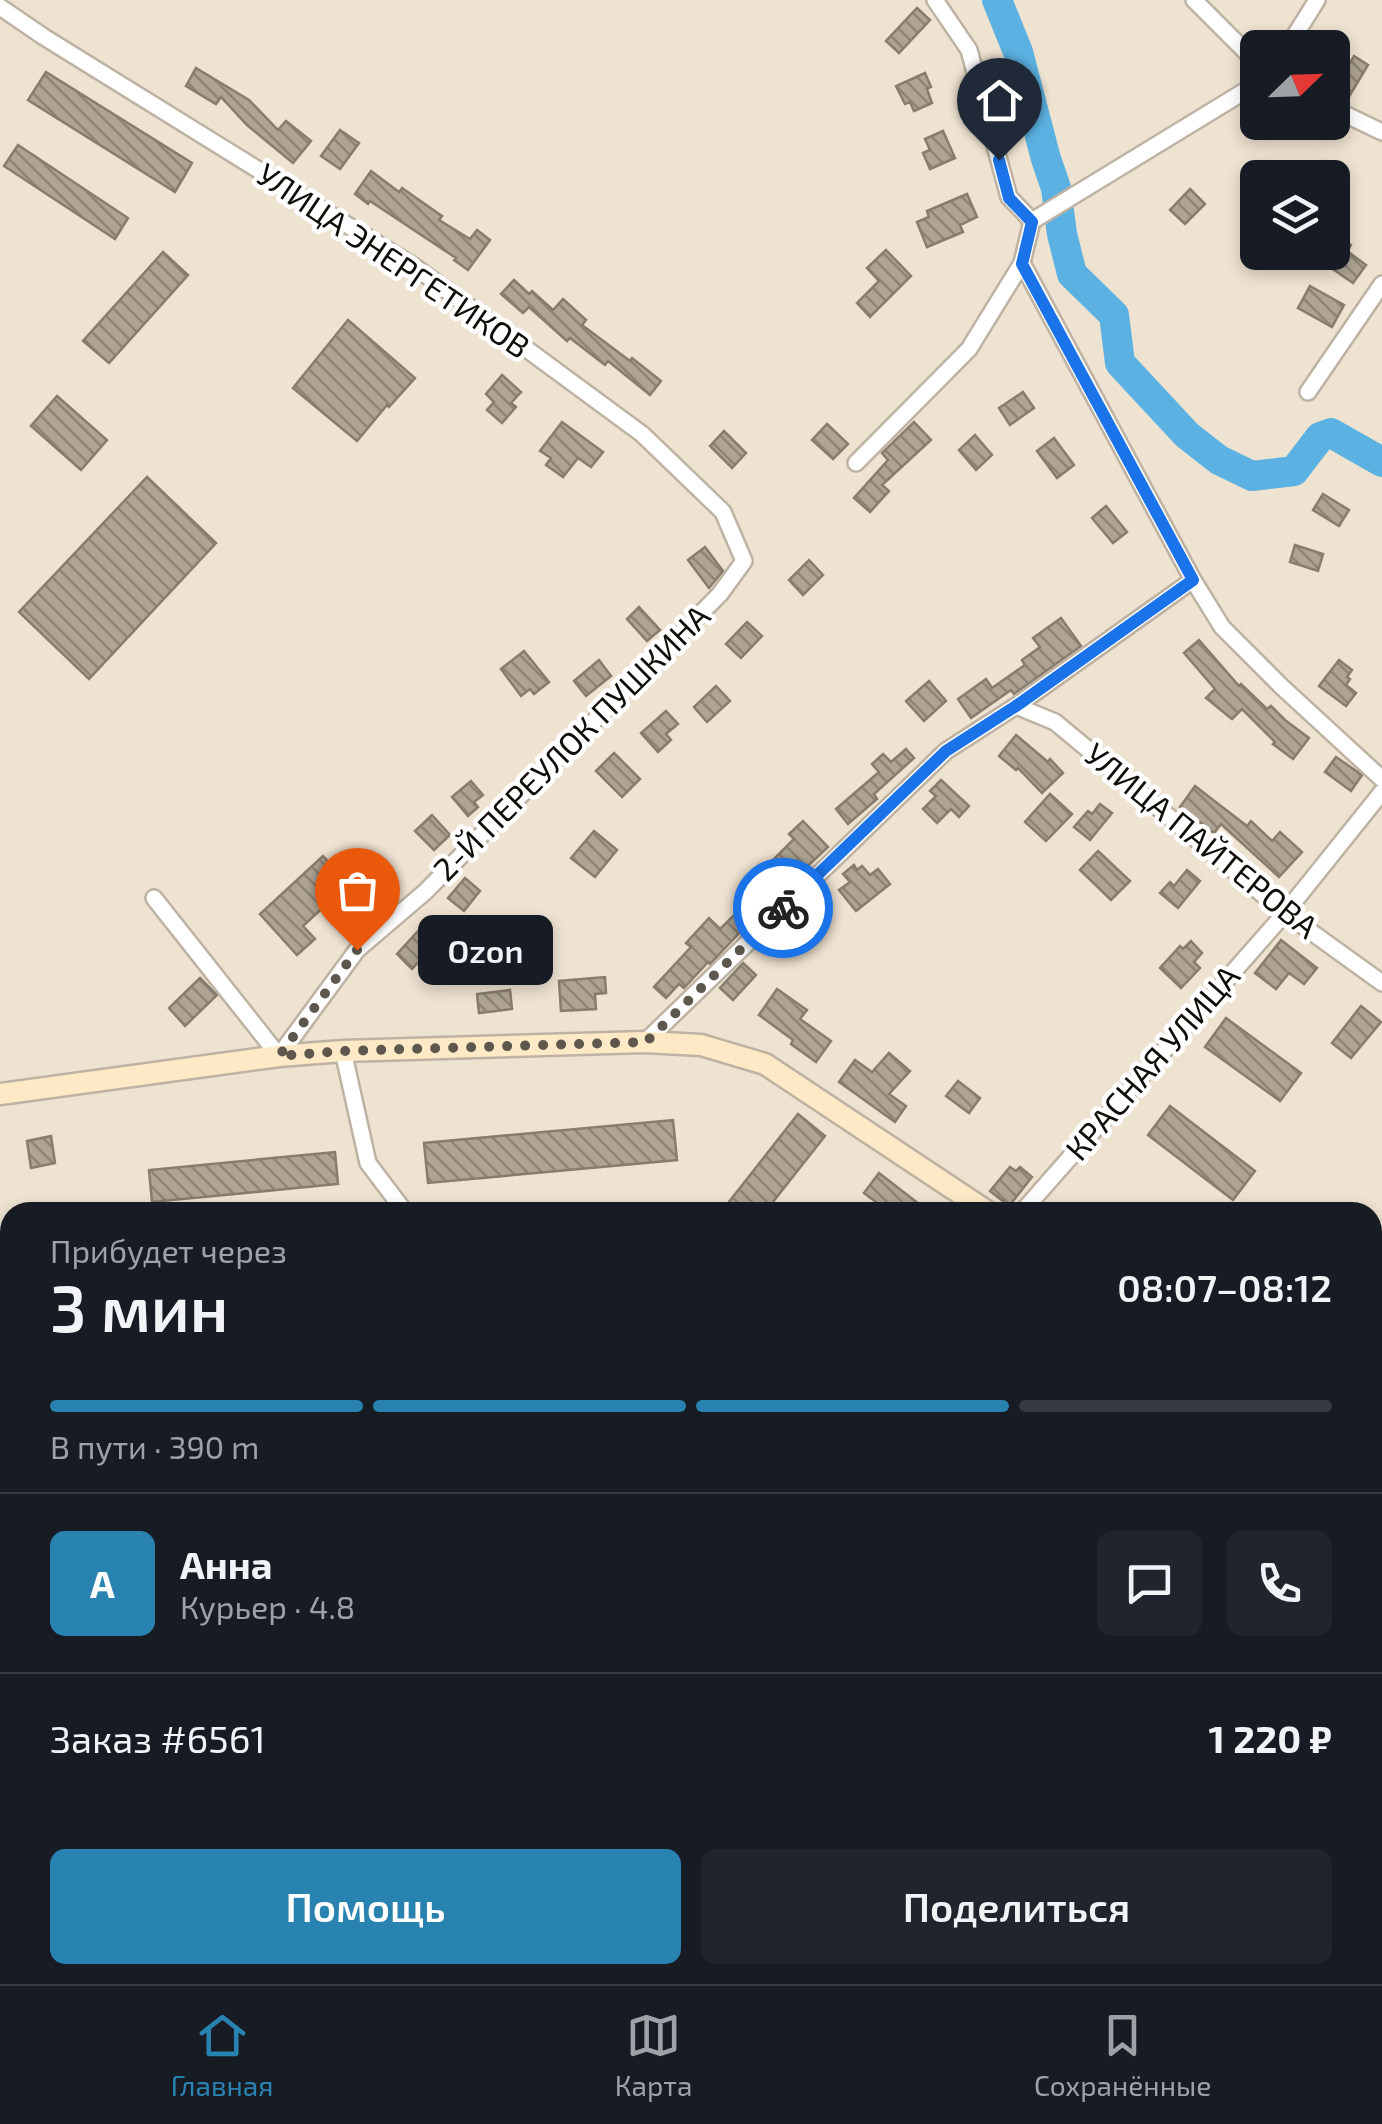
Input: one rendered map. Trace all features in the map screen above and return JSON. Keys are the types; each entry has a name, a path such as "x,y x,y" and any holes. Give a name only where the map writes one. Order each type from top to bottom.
{"main road":[{"path":"0,1094 343,1051 646,1042 701,1045 765,1064 973,1202"}],"street":[{"path":"935,0 969,50 1009,198 1032,222"},
{"path":"1194,0 1240,46"},
{"path":"1298,30 1317,0"},
{"name":"УЛИЦА ЭНЕРГЕТИКОВ","path":"0,8 414,267 642,434 723,512 744,560"},
{"path":"856,463 969,349 1022,264 1032,222 1240,94"},
{"path":"1350,117 1382,132"},
{"path":"1022,264 1222,627 1382,779"},
{"path":"1308,392 1382,284"},
{"name":"2-Й ПЕРЕУЛОК ПУШКИНА","path":"279,1056 357,950 424,892 720,594 744,560"},
{"path":"646,1042 946,751 1193,580"},
{"name":"УЛИЦА ПАЙТЕРОВА","path":"1016,706 1056,722 1285,914 1382,983"},
{"name":"КРАСНАЯ УЛИЦА","path":"1031,1202 1285,914 1382,792"},
{"path":"154,898 279,1056"},
{"path":"343,1051 368,1164 397,1202"}],"building":[{"path":"917,8 930,20 899,53 886,41"},
{"path":"1354,56 1368,65 1350,95 1350,63"},
{"path":"196,68 249,100 278,130 286,121 311,141 293,163 247,125 221,97 216,104 186,86"},
{"path":"46,72 192,163 175,192 28,100"},
{"path":"925,73 932,103 914,111 910,102 905,104 896,86"},
{"path":"340,130 359,143 340,169 321,156"},
{"path":"943,131 955,158 930,169 923,153 930,150 925,139"},
{"path":"18,145 128,218 115,239 4,166"},
{"path":"371,171 399,192 402,188 442,216 439,220 470,239 477,230 490,240 468,270 456,258 355,194"},
{"path":"1190,189 1205,204 1185,224 1170,210"},
{"path":"967,194 977,217 960,225 963,232 927,247 917,222 929,217 927,211"},
{"path":"886,250 911,276 870,317 857,303 879,281 867,268"},
{"path":"163,252 188,275 109,363 83,341"},
{"path":"1350,253 1366,265 1353,283 1334,270 1350,270"},
{"path":"514,280 553,310 563,299 586,320 582,325 661,381 650,395 608,361 605,365 570,338 567,341 529,307 523,313 501,294"},
{"path":"1310,286 1344,305 1332,327 1298,308"},
{"path":"348,320 415,378 357,441 293,388"},
{"path":"502,375 521,392 511,403 516,407 502,423 487,410 494,402 486,394"},
{"path":"1023,392 1034,408 1010,425 999,408"},
{"path":"57,396 107,440 81,470 31,426"},
{"path":"562,422 603,452 591,467 578,458 563,477 546,465 551,458 540,451"},
{"path":"914,422 931,440 882,485 889,491 870,512 854,498 888,460 882,453"},
{"path":"827,424 848,444 833,459 812,440"},
{"path":"724,431 746,453 732,468 710,446"},
{"path":"975,435 992,455 976,470 959,450"},
{"path":"1054,438 1074,465 1057,478 1037,451"},
{"path":"147,477 216,543 89,679 19,612"},
{"path":"1323,494 1349,510 1339,526 1313,510"},
{"path":"1106,506 1127,532 1113,543 1092,518"},
{"path":"1295,545 1323,554 1318,571 1290,562"},
{"path":"705,547 723,571 709,588 688,560"},
{"path":"809,560 823,575 803,595 789,580"},
{"path":"639,607 660,630 647,641 627,619"},
{"path":"1061,618 1081,646 1014,694 1011,690 971,718 958,699 986,679 992,688 1025,665 1022,660 1040,647 1033,638"},
{"path":"747,622 762,636 741,658 726,644"},
{"path":"1199,640 1239,686 1267,709 1271,706 1309,738 1293,759 1273,744 1242,709 1232,719 1206,698 1215,689 1184,653"},
{"path":"524,651 549,682 534,694 530,689 521,696 501,669"},
{"path":"599,660 611,676 586,696 574,681"},
{"path":"1339,660 1352,670 1346,685 1356,693 1346,706 1319,686"},
{"path":"929,681 946,701 924,721 906,701"},
{"path":"716,686 730,701 707,722 694,707"},
{"path":"666,711 678,724 666,734 671,740 658,752 641,733"},
{"path":"1016,735 1063,773 1042,793 1018,768 999,756"},
{"path":"906,749 914,758 848,824 836,809 879,772 872,764 883,754 891,762"},
{"path":"614,753 640,779 622,797 596,771"},
{"path":"1336,757 1362,775 1351,791 1325,772"},
{"path":"941,780 969,806 959,817 951,809 937,823 923,809 936,796 930,791"},
{"path":"471,781 483,795 474,802 478,807 468,816 452,797"},
{"path":"1195,786 1247,826 1251,821 1272,841 1280,832 1302,852 1279,877 1221,824 1214,833 1180,807"},
{"path":"1050,794 1072,814 1046,841 1025,822"},
{"path":"1100,804 1112,813 1090,840 1074,827"},
{"path":"432,815 450,835 434,850 415,831"},
{"path":"803,821 828,847 710,964 684,988 679,984 666,998 654,987 691,947 686,943 709,918 720,929 762,888 754,879 794,839 789,834"},
{"path":"594,831 617,850 595,877 571,858"},
{"path":"1098,851 1130,881 1111,900 1080,870"},
{"path":"323,856 360,897 342,913 330,901 303,926 315,939 297,955 260,914"},
{"path":"854,865 857,870 862,866 870,875 878,869 890,884 856,911 839,890 850,882 843,874"},
{"path":"1187,870 1200,881 1178,908 1160,893 1170,882 1174,886"},
{"path":"465,878 480,891 464,911 448,898"},
{"path":"419,930 434,945 412,969 397,954"},
{"path":"1281,940 1317,968 1304,984 1289,973 1276,989 1255,973"},
{"path":"1191,941 1202,953 1194,962 1200,968 1181,988 1160,968 1180,946 1183,949"},
{"path":"743,963 756,975 733,1000 720,988"},
{"path":"605,977 606,993 595,994 596,1009 561,1011 559,981"},
{"path":"200,978 217,995 185,1026 169,1008"},
{"path":"777,989 807,1010 800,1019 831,1041 816,1062 759,1015"},
{"path":"510,990 512,1009 479,1013 477,994"},
{"path":"1361,1006 1381,1022 1351,1058 1332,1043"},
{"path":"1226,1018 1301,1073 1280,1101 1205,1047"},
{"path":"889,1053 910,1071 889,1094 906,1106 895,1122 839,1082 855,1060 872,1072"},
{"path":"958,1081 980,1098 969,1113 946,1096"},
{"path":"1170,1106 1255,1171 1233,1200 1148,1135"},
{"path":"798,1114 825,1136 773,1202 729,1202"},
{"path":"673,1120 677,1160 428,1183 424,1143"},
{"path":"51,1136 55,1163 31,1168 27,1141"},
{"path":"335,1152 338,1184 152,1202 149,1170"},
{"path":"1010,1167 1016,1171 1020,1167 1032,1177 1012,1202 1004,1202 990,1191"},
{"path":"879,1173 916,1202 876,1202 864,1193"}],"waterway":[{"path":"997,0 1018,52 1056,188 1072,274 1114,315 1120,363 1187,435 1219,460 1252,476 1294,471 1320,437 1331,433 1382,462"}],"way so far":[{"path":"357,950 279,1056 646,1042 783,908"}],"place":[{"name":"Ozon","path":"357,950"}],"route":[{"path":"783,908 946,751 1193,580 1022,264 1032,222 1009,198 999,160"}]}
